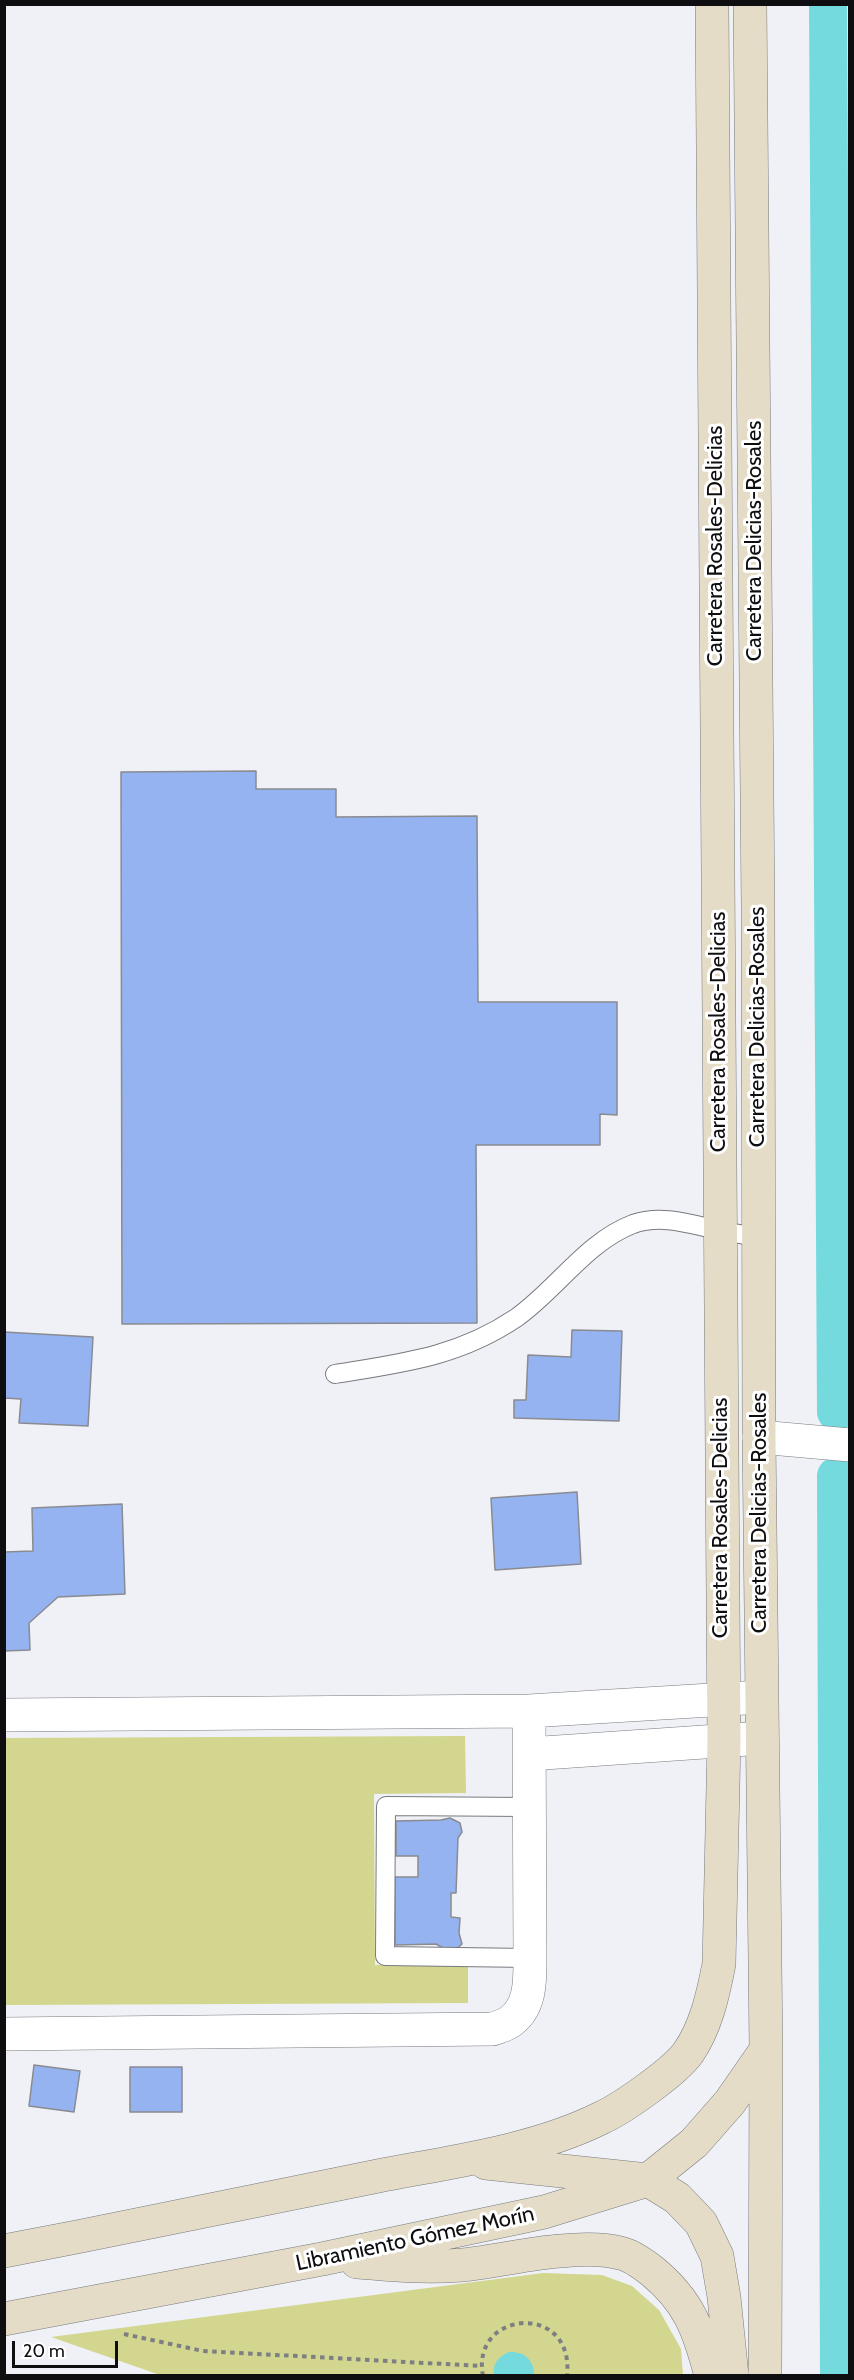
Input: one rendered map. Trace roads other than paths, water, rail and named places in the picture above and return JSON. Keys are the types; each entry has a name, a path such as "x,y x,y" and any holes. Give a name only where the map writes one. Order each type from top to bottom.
{"main road":[{"name":"Carretera Rosales-Delicias","path":"458,2160 534,2144 602,2118 653,2085 687,2054 702,2028 712,1999 719,1964 724,1741 712,4"},
{"name":"Carretera Delicias-Rosales","path":"750,4 761,1697 766,2050 765,2376"},
{"name":"Libramiento Gómez Morín","path":"4,2319 322,2259 544,2212 648,2181 694,2143 730,2102 766,2050"},
{"path":"4,2251 458,2160 648,2181 677,2198 701,2223 717,2256 724,2297 732,2376"},
{"path":"322,2259 421,2267 463,2265 559,2251 593,2250 622,2253 644,2264 667,2283 687,2308 703,2345 711,2376"}],"street":[{"path":"759,1437 849,1445"},
{"path":"4,1715 529,1711 761,1697"},
{"path":"4,2034 493,2029 511,2022 522,2009 530,1989 529,1711"},
{"path":"529,1754 762,1738"}],"lane":[{"path":"335,1374 422,1359 471,1343 517,1317 604,1240 634,1224 665,1219 758,1237"},
{"path":"529,1807 386,1806 384,1956 530,1958"}],"water":[{"path":"509,2352 524,2355 532,2365 534,2375 494,2375 497,2361"}],"waterway":[{"path":"828,4 836,1412"},
{"path":"836,1476 839,2376"}]}
